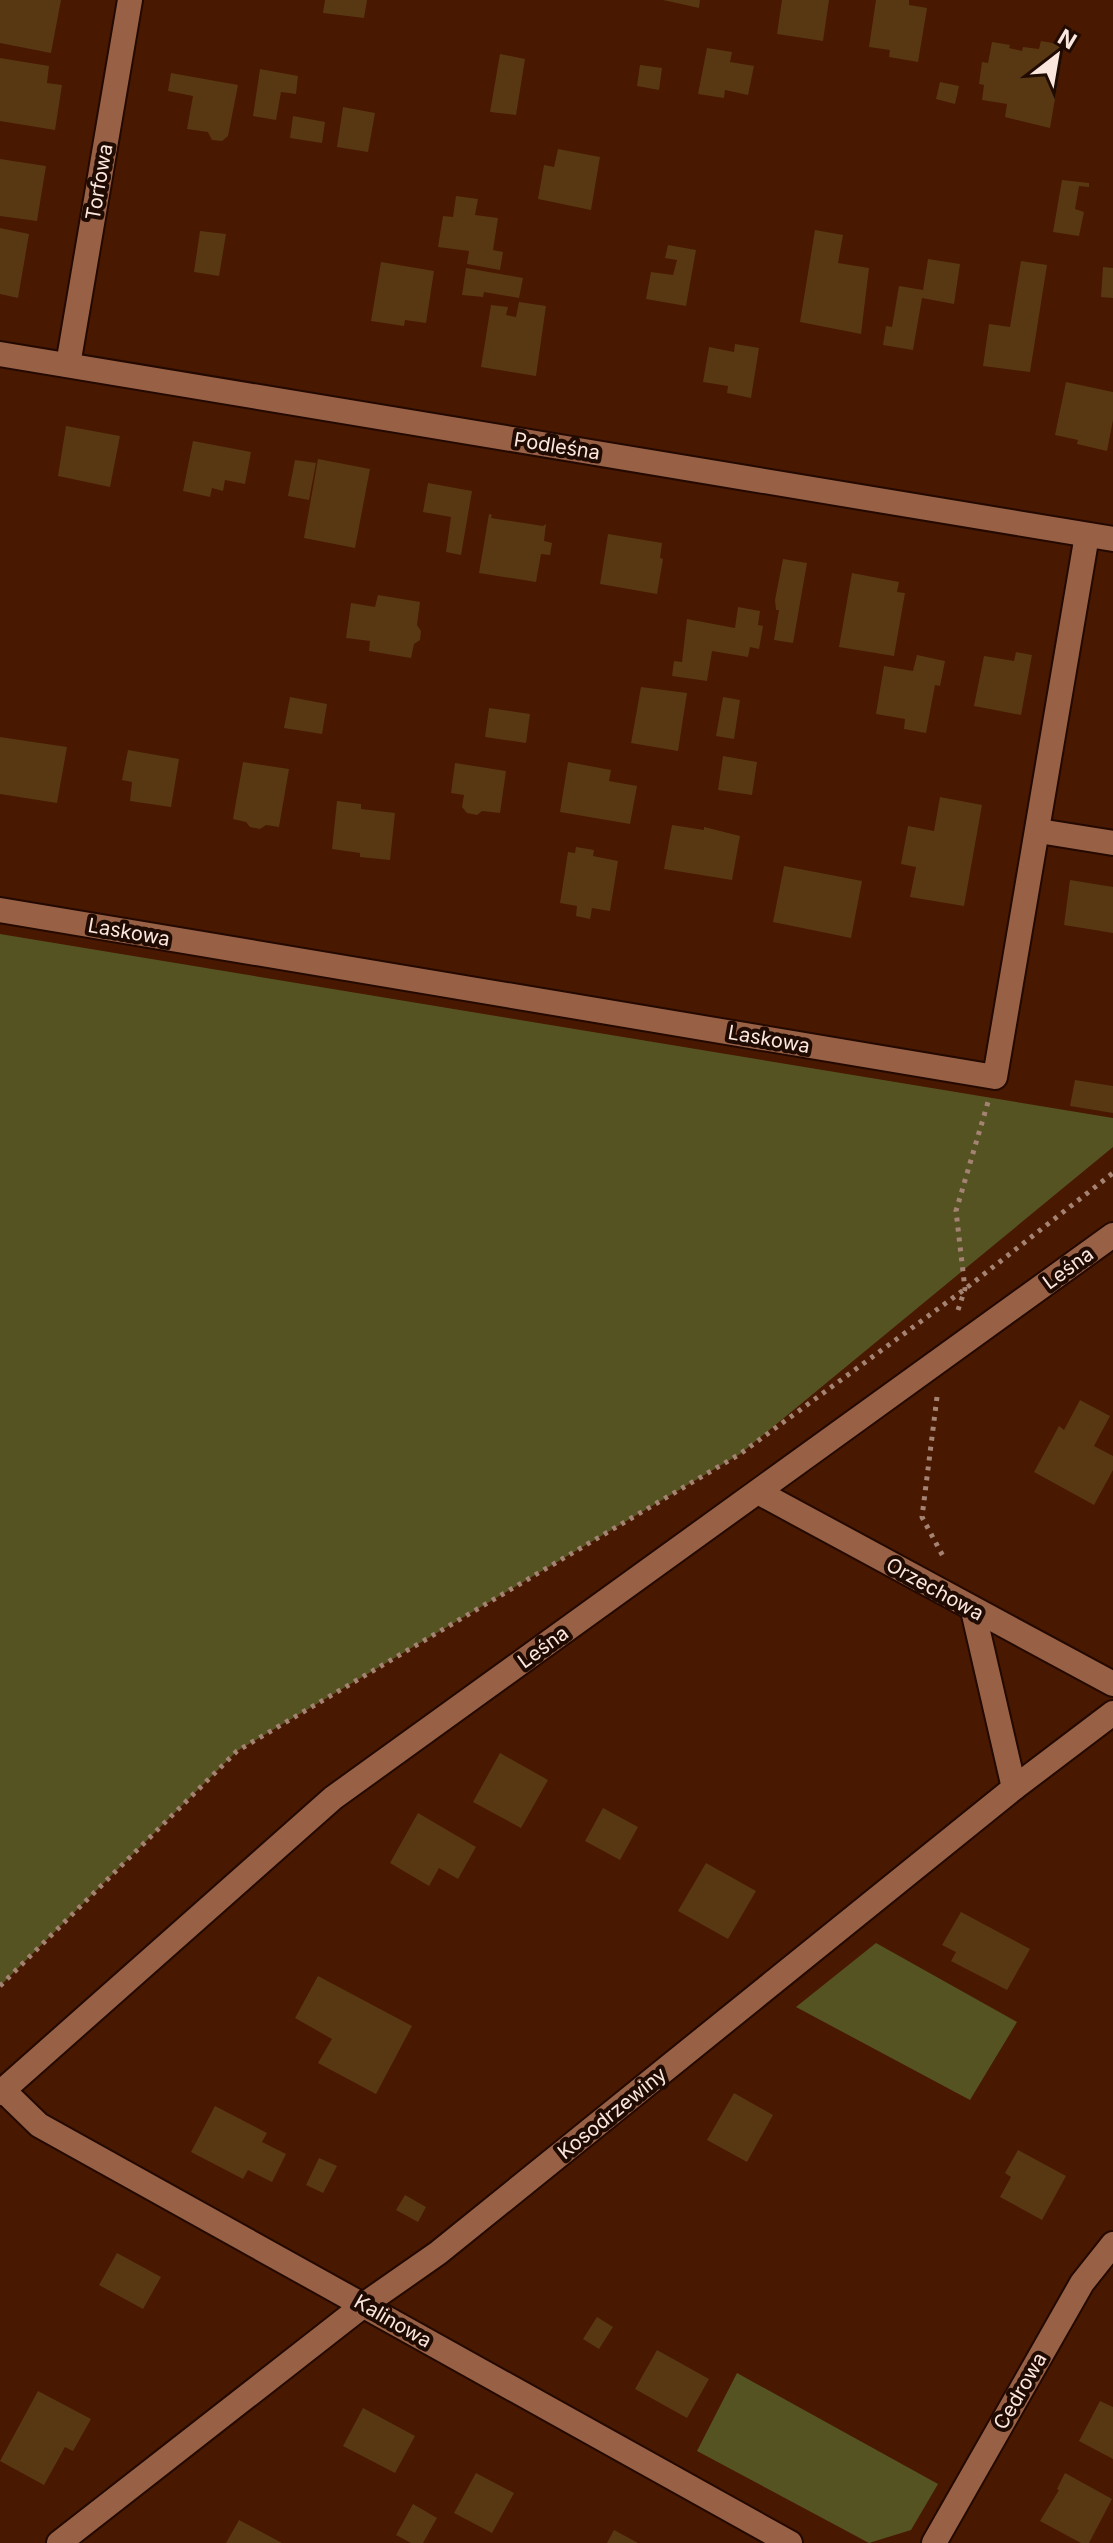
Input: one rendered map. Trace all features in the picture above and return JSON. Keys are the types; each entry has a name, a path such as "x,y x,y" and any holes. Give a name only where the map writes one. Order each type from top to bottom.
{"street":[{"name":"Torfowa","path":"68,365 130,0"},
{"name":"Podleśna","path":"0,354 1113,539"},
{"name":"Laskowa","path":"0,910 995,1077 1087,535"},
{"path":"1039,831 1113,843"},
{"name":"Leśna","path":"1,2091 333,1798 1113,1235"},
{"name":"Orzechowa","path":"758,1492 1113,1684"},
{"path":"973,1610 1014,1788"},
{"name":"Kosodrzewiny","path":"59,2543 365,2304 438,2253 1014,1788 1113,1713"},
{"name":"Kalinowa","path":"1,2091 39,2125 790,2543"},
{"name":"Cedrowa","path":"934,2543 1082,2283 1113,2244"}],"path":[{"path":"0,1986 237,1751 740,1454 965,1289 1113,1173"}],"shaded area":[{"path":"0,934 1113,1118 1113,1147 740,1454 237,1751 0,1986"},
{"path":"876,1943 1017,2022 970,2100 796,2007"},
{"path":"737,2373 938,2484 911,2530 869,2543 697,2451"}],"building":[{"path":"0,0 61,0 51,53 0,43"},
{"path":"325,0 367,0 364,18 323,13"},
{"path":"663,0 700,0 699,8"},
{"path":"782,0 829,0 823,41 777,34"},
{"path":"876,0 909,0 909,5 927,8 918,62 889,57 890,50 869,47"},
{"path":"1041,41 1064,45 1050,128 1005,117 1007,104 982,100 984,85 979,84 982,62 988,63 992,42 1022,51 1023,47 1039,49"},
{"path":"707,48 732,52 730,62 754,66 748,95 725,90 724,98 698,94"},
{"path":"500,54 525,59 516,115 490,112"},
{"path":"0,58 49,66 47,83 62,85 55,130 0,121"},
{"path":"640,65 662,68 659,90 637,86"},
{"path":"260,69 298,76 296,94 281,92 276,120 253,116"},
{"path":"171,73 238,85 228,136 222,141 212,140 208,132 187,129 193,96 168,91"},
{"path":"940,82 959,86 955,104 936,99"},
{"path":"343,107 375,113 368,152 337,147"},
{"path":"293,116 325,122 322,143 290,138"},
{"path":"558,149 600,157 591,210 538,199 544,165 554,167"},
{"path":"0,159 46,166 37,221 0,216"},
{"path":"1062,180 1089,183 1089,187 1079,186 1075,209 1084,212 1079,236 1053,232"},
{"path":"456,196 478,199 475,215 498,218 493,250 503,252 500,270 467,264 469,251 438,247 443,216 453,217"},
{"path":"0,228 29,234 18,298 0,294"},
{"path":"815,230 843,235 838,263 869,268 861,334 800,322"},
{"path":"200,231 226,234 219,276 194,272"},
{"path":"668,245 696,250 686,306 646,299 651,272 673,275 677,260 665,258"},
{"path":"928,259 960,264 954,304 922,298 913,350 883,345 886,326 892,327 899,286 923,290"},
{"path":"1021,261 1047,265 1030,372 983,366 989,324 1010,327"},
{"path":"381,262 434,271 426,323 405,320 404,326 371,321"},
{"path":"1103,267 1113,268 1113,298 1101,297"},
{"path":"466,268 523,278 519,298 484,292 483,297 462,295"},
{"path":"519,302 546,306 536,376 481,367 491,305 508,307 506,315 516,317"},
{"path":"735,344 759,348 751,398 727,393 728,386 703,382 709,347 734,352"},
{"path":"1066,382 1113,392 1113,420 1107,451 1055,435"},
{"path":"66,426 120,436 110,487 58,476"},
{"path":"193,441 251,452 245,484 225,480 223,491 212,488 210,497 183,491"},
{"path":"318,459 370,469 355,548 304,538"},
{"path":"295,460 316,463 309,500 288,496"},
{"path":"428,483 472,491 461,555 446,552 451,517 423,512"},
{"path":"489,514 491,518 546,524 544,541 552,543 550,555 541,554 536,582 479,573"},
{"path":"608,534 662,543 660,558 663,559 657,594 600,584"},
{"path":"783,559 807,563 793,643 774,640 779,610 776,610 775,600"},
{"path":"852,573 899,582 897,592 905,593 894,656 839,647"},
{"path":"378,595 420,602 417,625 421,631 420,640 414,644 411,658 369,651 370,641 346,638 351,603 375,607"},
{"path":"738,607 760,611 758,625 763,626 759,649 750,647 748,657 712,651 707,681 672,676 674,661 682,662 687,619 735,628"},
{"path":"1016,652 1032,655 1021,715 974,706 984,656 1014,661"},
{"path":"917,655 945,661 940,686 935,685 926,733 904,729 905,719 876,714 884,666 913,671"},
{"path":"641,687 687,693 678,751 631,743"},
{"path":"290,697 327,704 322,734 284,728"},
{"path":"723,697 740,700 734,739 716,736"},
{"path":"489,708 530,714 526,743 485,737"},
{"path":"0,737 67,747 57,803 0,794"},
{"path":"128,750 179,759 171,807 130,801 132,782 122,780"},
{"path":"723,756 757,762 752,795 718,790"},
{"path":"243,762 289,769 279,827 266,825 260,829 233,819"},
{"path":"568,762 611,770 609,781 637,786 630,824 560,812"},
{"path":"455,763 506,771 500,813 467,813 462,807 464,795 451,793"},
{"path":"940,797 982,805 964,906 910,897 916,867 901,864 908,826 934,831"},
{"path":"337,801 361,804 361,809 395,813 390,860 360,857 360,853 332,849"},
{"path":"672,825 704,830 704,827 740,836 732,880 664,869"},
{"path":"576,847 594,850 593,856 618,861 610,911 592,908 590,919 576,916 577,906 560,903 568,852 575,853"},
{"path":"784,866 862,881 851,938 773,922"},
{"path":"1070,880 1113,887 1113,933 1064,925"},
{"path":"1075,1080 1113,1086 1113,1113 1070,1106"},
{"path":"1080,1400 1110,1416 1094,1446 1113,1456 1113,1470 1094,1505 1034,1472 1059,1426 1064,1430"},
{"path":"500,1753 548,1780 521,1828 473,1802"},
{"path":"603,1808 638,1827 620,1860 585,1841"},
{"path":"418,1813 476,1847 458,1879 439,1868 429,1886 390,1863"},
{"path":"706,1863 756,1891 728,1939 678,1911"},
{"path":"961,1912 1030,1949 1007,1990 951,1961 956,1952 942,1945"},
{"path":"318,1976 412,2026 376,2094 318,2063 332,2039 295,2018"},
{"path":"734,2093 773,2115 747,2162 707,2140"},
{"path":"215,2106 267,2133 262,2142 286,2154 272,2182 248,2170 243,2179 191,2152"},
{"path":"1018,2150 1066,2176 1042,2220 1000,2197 1011,2177 1005,2173"},
{"path":"319,2158 337,2166 323,2193 306,2185"},
{"path":"405,2195 426,2207 418,2222 396,2210"},
{"path":"117,2253 161,2277 143,2309 99,2285"},
{"path":"597,2317 613,2327 599,2349 583,2339"},
{"path":"657,2350 709,2379 687,2418 635,2389"},
{"path":"38,2391 91,2419 73,2451 65,2447 44,2485 0,2461"},
{"path":"1100,2401 1113,2407 1113,2459 1079,2441"},
{"path":"363,2408 415,2436 395,2473 343,2446"},
{"path":"476,2473 514,2493 492,2533 454,2513"},
{"path":"1065,2473 1112,2499 1089,2543 1081,2543 1040,2521 1059,2490"},
{"path":"413,2504 437,2518 423,2543 411,2543 396,2535"},
{"path":"239,2520 282,2543 226,2543"},
{"path":"614,2530 638,2543 607,2543"}]}
